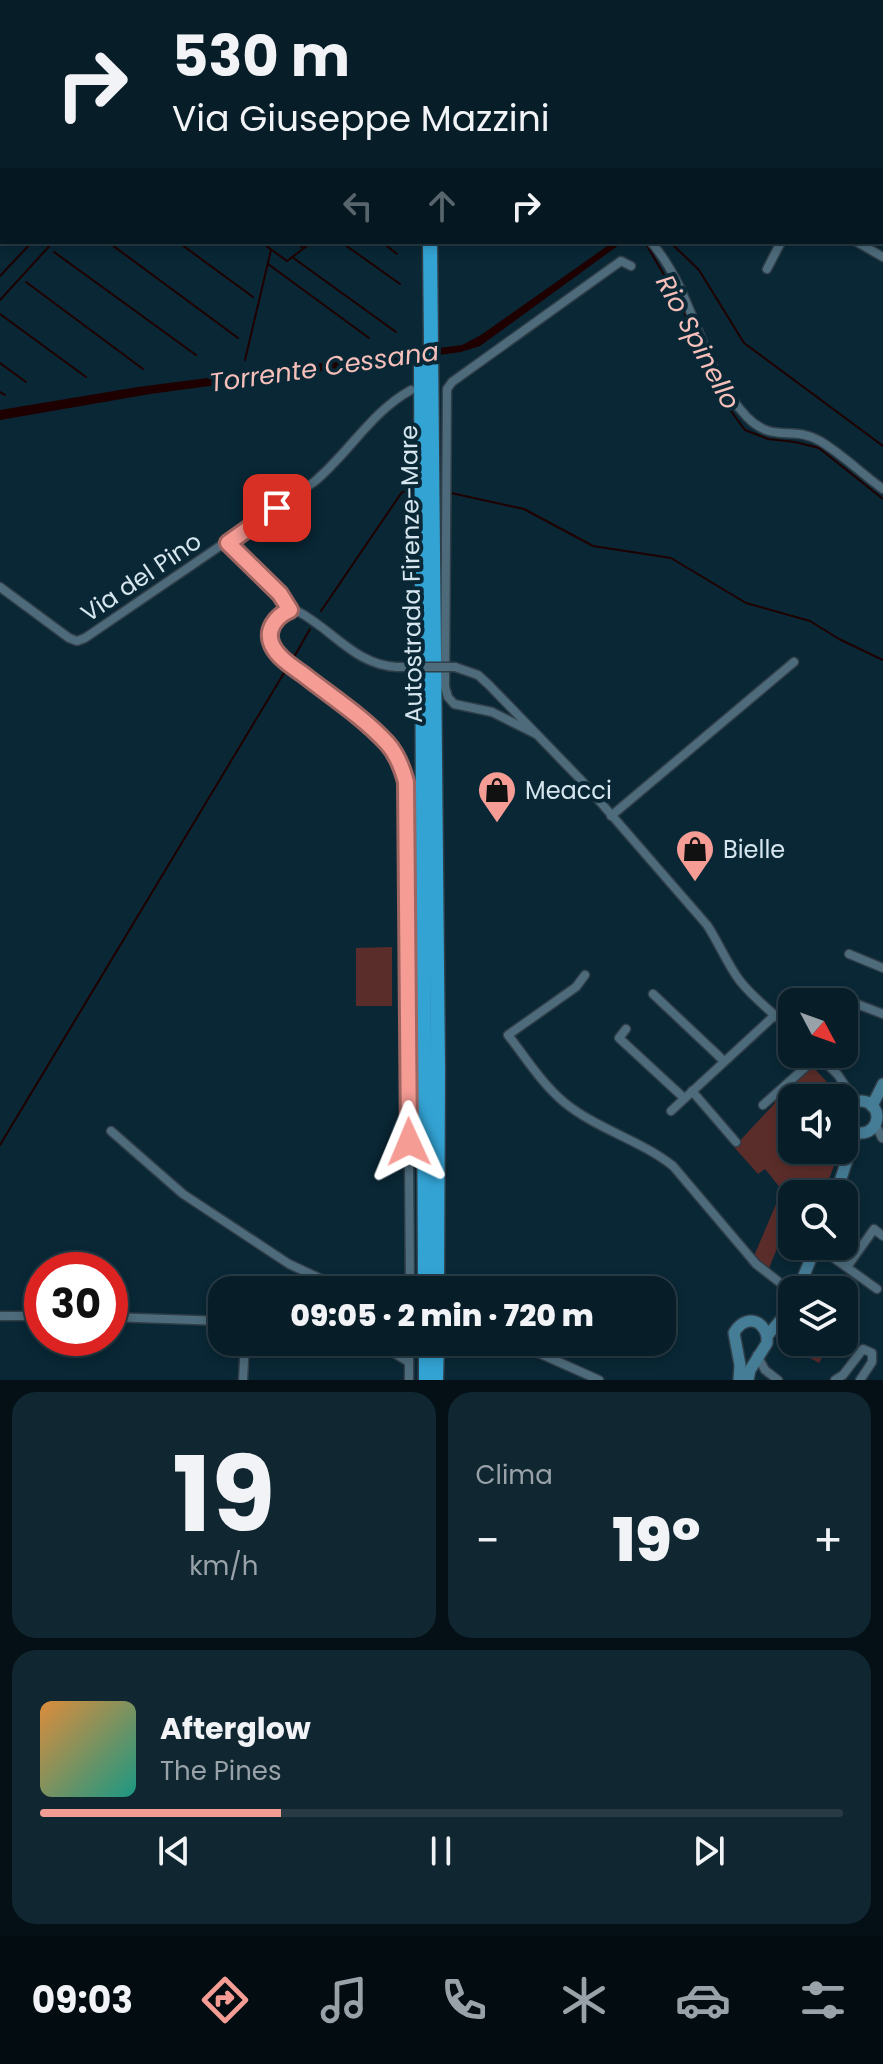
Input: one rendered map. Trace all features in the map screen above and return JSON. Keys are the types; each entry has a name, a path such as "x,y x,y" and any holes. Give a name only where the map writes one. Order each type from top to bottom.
{"highway":[{"name":"Autostrada Firenze-Mare","path":"421,244 426,353 438,1069 437,1276"},
{"name":"Autostrada Firenze-Mare","path":"425,1276 426,353 430,244"},
{"path":"426,1356 426,1380"},
{"path":"436,1380 437,1356"}],"street":[{"path":"653,244 670,267 687,299 718,379 746,416 771,433 792,433 820,441 883,489"},
{"path":"767,269 780,244"},
{"path":"860,244 883,257"},
{"path":"536,734 505,717 454,704 445,687 443,389 621,261 631,266"},
{"path":"228,543 332,468 371,422 411,390"},
{"name":"Via del Pino","path":"0,587 63,635 77,641 228,543 280,594 290,610"},
{"path":"410,1276 406,782 388,744 275,649 270,635 280,615 290,610 303,614 364,659 382,666 455,667 478,675 567,765 707,925 737,978 778,1018"},
{"path":"611,816 794,662"},
{"path":"849,954 883,968"},
{"path":"585,975 576,987 508,1035 550,1089 567,1105 659,1155 673,1166 756,1264 778,1283"},
{"path":"653,994 724,1061"},
{"path":"858,1004 883,1014"},
{"path":"671,1111 775,1015"},
{"path":"626,1029 619,1038 684,1098"},
{"path":"763,1105 803,1068"},
{"path":"831,1068 845,1084"},
{"path":"872,1126 876,1114 858,1101 881,1089"},
{"path":"692,1091 736,1142"},
{"path":"858,1129 872,1126"},
{"path":"872,1126 883,1138"},
{"path":"111,1131 183,1194 289,1264 315,1276"},
{"path":"847,1267 874,1229 883,1236"},
{"path":"837,1260 877,1289"},
{"path":"0,1316 24,1316"},
{"path":"128,1318 208,1320"},
{"path":"739,1380 740,1365 734,1333 738,1325 749,1320 764,1330 767,1343 757,1355 748,1380"},
{"path":"764,1330 778,1321"},
{"path":"835,1380 843,1375 863,1349 872,1353 872,1362 860,1380"},
{"path":"757,1355 765,1370 778,1380"},
{"path":"243,1380 244,1356"},
{"path":"399,1356 409,1362"},
{"path":"409,1356 409,1380"},
{"path":"545,1356 599,1380"}],"shaded area":[{"path":"392,947 392,1006 356,1006 356,948"},
{"path":"810,1068 814,1068 829,1084 791,1084"},
{"path":"778,1096 778,1164 835,1164 829,1180 778,1180 778,1185 765,1169 758,1174 734,1147 775,1103 774,1099"},
{"path":"778,1199 778,1246 769,1268 754,1256"},
{"path":"806,1356 823,1356 819,1363"}],"water":[{"name":"Torrente Cessana","path":"610,244 620,244 480,346 461,352 150,394 0,420 0,410 138,387 462,345 481,335"}],"waterway":[{"path":"0,276 30,244"},
{"path":"0,300 51,244"},
{"path":"111,244 238,338"},
{"path":"181,244 253,297"},
{"path":"264,244 287,261 309,244"},
{"path":"298,244 303,248"},
{"path":"344,244 400,284"},
{"path":"384,244 397,254"},
{"name":"Rio Spinello","path":"646,244 683,308 702,361 725,403 745,430 768,439 819,448 883,499"},
{"path":"672,244 699,270 744,343 883,446"},
{"name":"Torrente Cessana","path":"245,360 271,250"},
{"path":"54,252 196,355"},
{"name":"Torrente Cessana","path":"292,257 396,332"},
{"name":"Torrente Cessana","path":"268,264 369,338"},
{"path":"26,282 143,369"},
{"path":"0,314 86,377"},
{"path":"0,363 26,382"},
{"path":"0,392 5,395"},
{"path":"321,611 402,492 413,492"},
{"path":"451,493 524,509 593,546 671,558 746,603 810,621 883,660"},
{"path":"294,657 310,629"},
{"path":"0,1145 287,668"}],"place":[{"name":"Meacci","path":"497,824"},
{"name":"Bielle","path":"695,883"}],"route":[{"path":"277,508 228,543 280,594 290,610 280,615 273,624 270,635 272,645 286,661 388,744 395,753 406,782 409,1142"}]}
